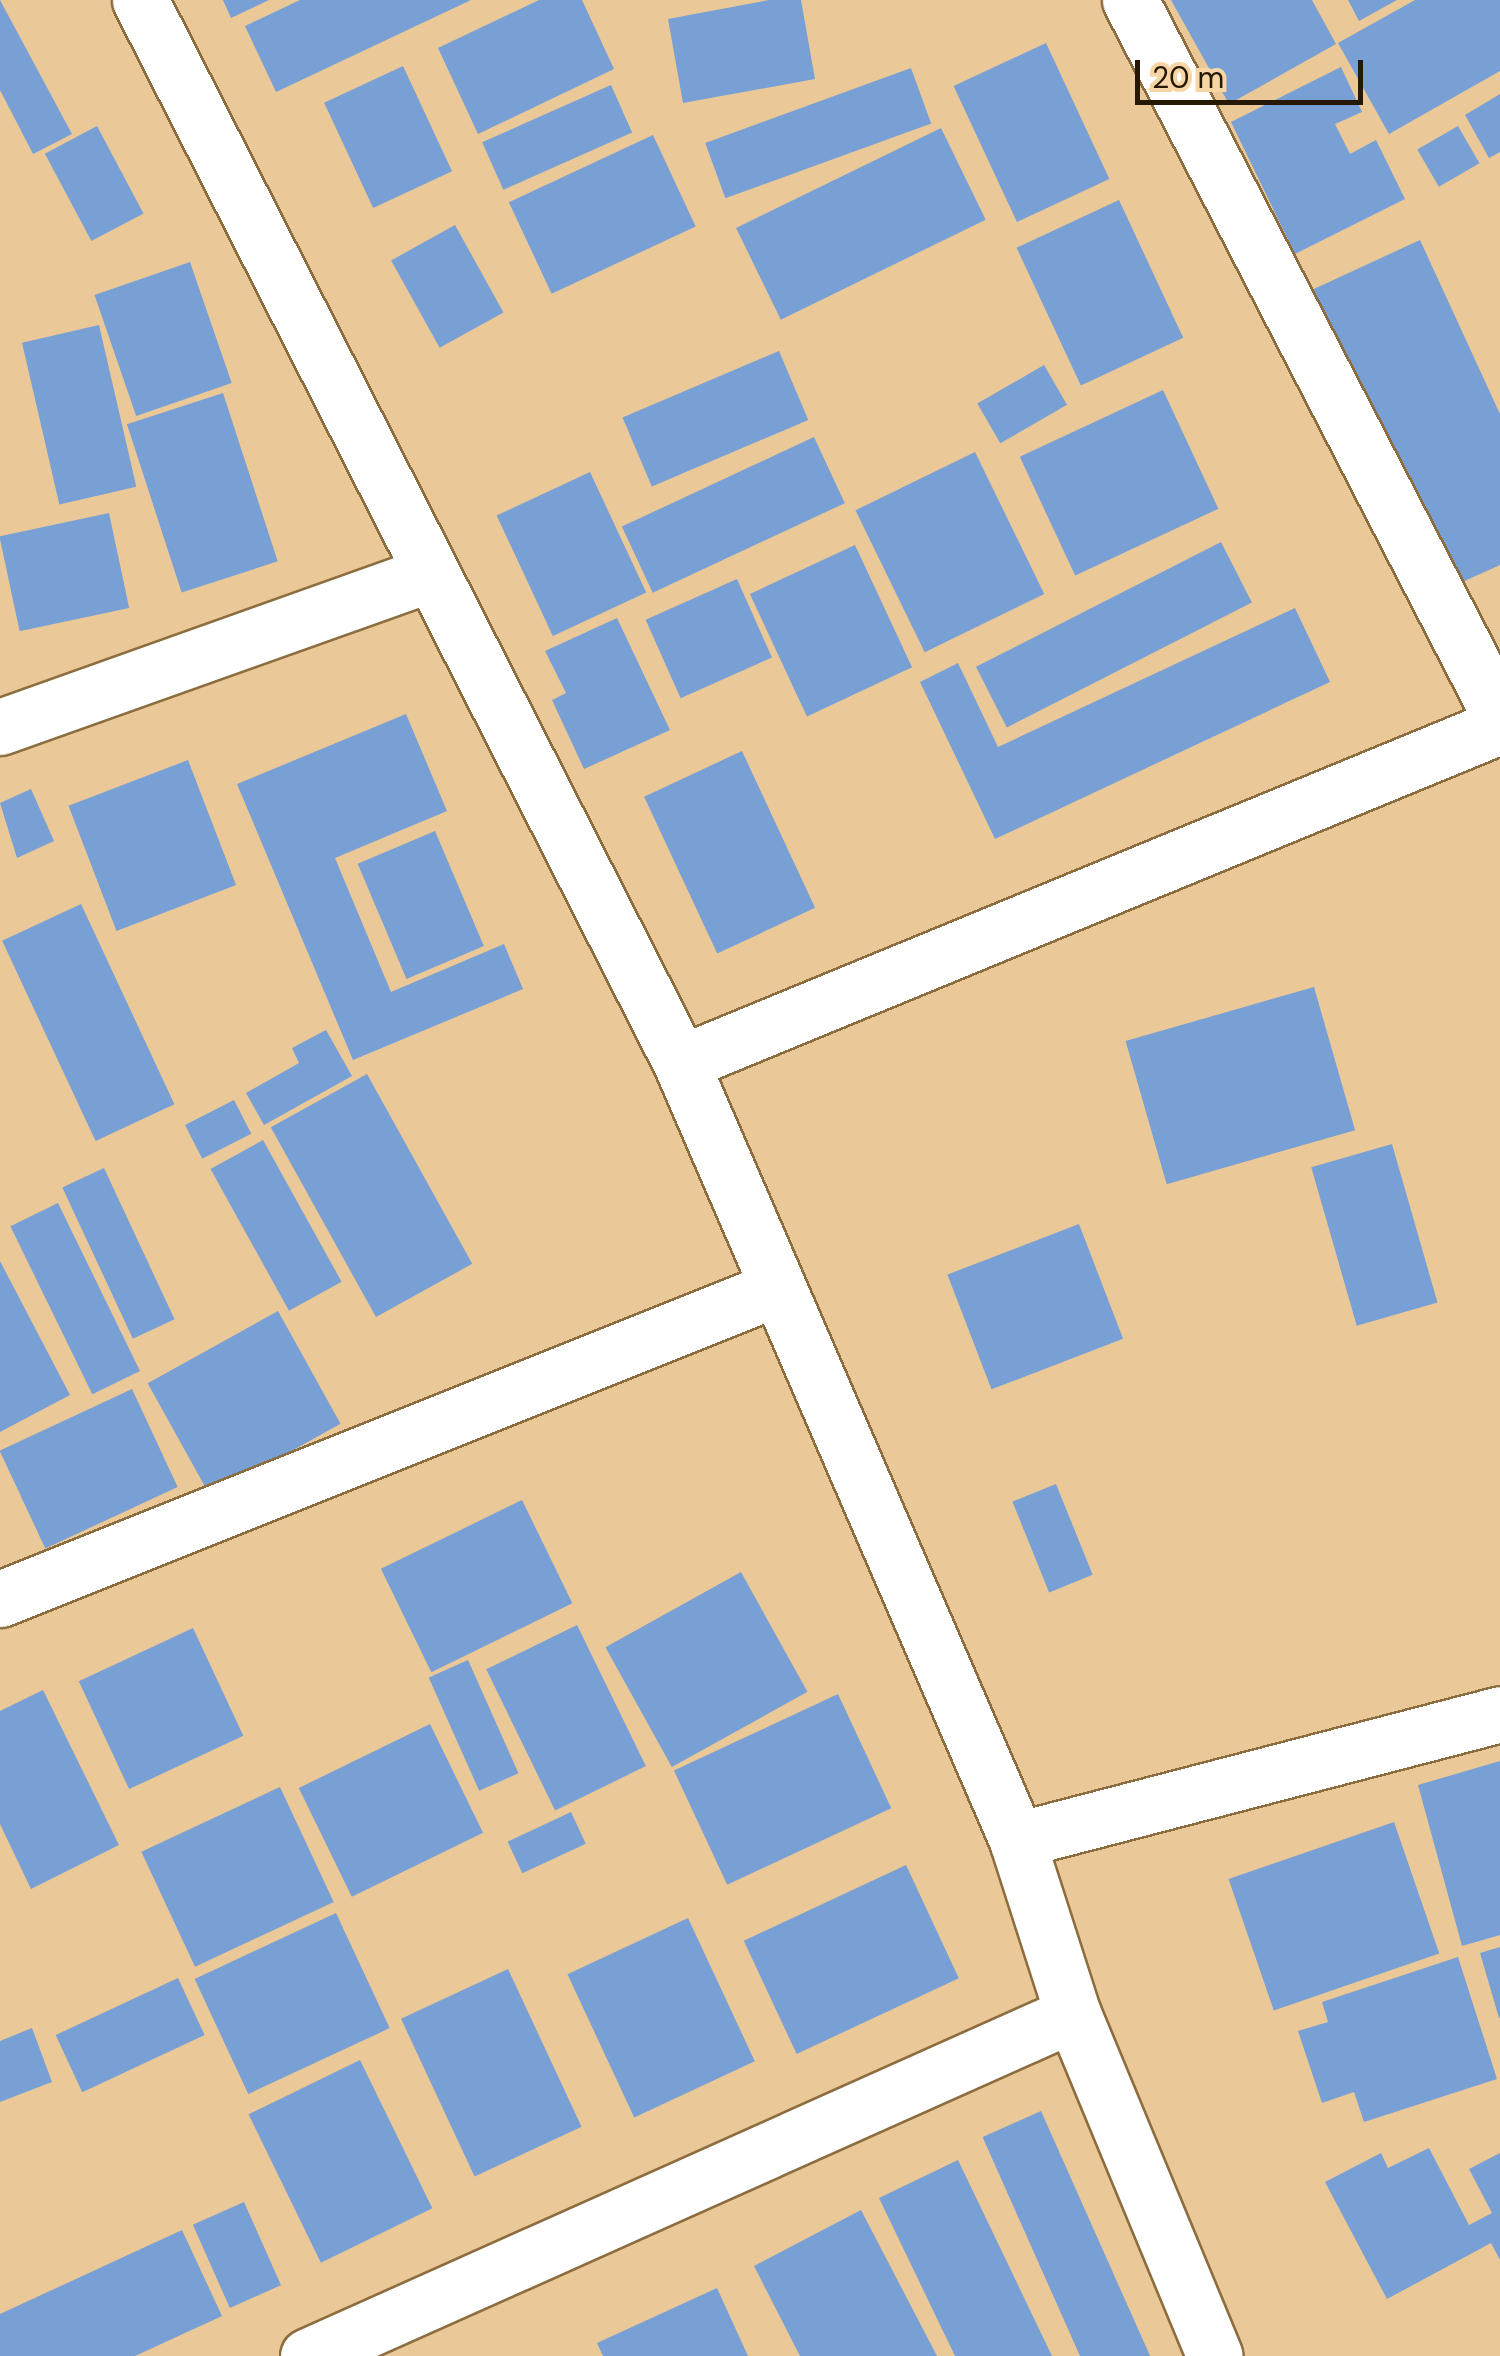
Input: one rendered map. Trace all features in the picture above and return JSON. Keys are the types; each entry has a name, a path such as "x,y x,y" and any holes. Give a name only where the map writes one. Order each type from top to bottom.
{"street":[{"path":"140,0 428,575 681,1063 1016,1840 1073,2014 1215,2356"},
{"path":"1130,0 1500,716"},
{"path":"0,728 428,575"},
{"path":"681,1063 1500,726"},
{"path":"0,1599 775,1288"},
{"path":"1016,1840 1500,1714"},
{"path":"308,2356 1073,2014"}],"building":[{"path":"0,0 72,134 33,154 0,90"},
{"path":"223,0 269,0 231,18"},
{"path":"300,0 471,0 276,92 245,26"},
{"path":"539,0 582,0 614,69 478,134 438,48"},
{"path":"769,0 801,0 815,79 683,103 668,19"},
{"path":"1171,0 1312,0 1336,44 1229,104"},
{"path":"1348,0 1397,0 1359,21"},
{"path":"1415,0 1500,0 1500,71 1389,134 1338,43"},
{"path":"1046,43 1109,179 1017,222 954,86"},
{"path":"403,66 452,171 373,208 324,103"},
{"path":"1341,67 1362,112 1335,124 1350,154 1376,140 1405,199 1295,254 1231,122"},
{"path":"911,68 931,123 725,198 705,143"},
{"path":"611,85 632,133 503,190 482,142"},
{"path":"1500,94 1500,152 1489,158 1465,115"},
{"path":"97,126 143,213 91,241 45,154"},
{"path":"1458,126 1480,163 1439,187 1417,150"},
{"path":"941,128 986,220 781,320 736,228"},
{"path":"653,135 696,227 552,294 509,202"},
{"path":"1119,200 1183,338 1081,386 1017,248"},
{"path":"455,225 503,312 440,348 391,260"},
{"path":"1420,240 1500,414 1500,565 1440,592 1303,294"},
{"path":"190,262 232,383 136,416 95,295"},
{"path":"99,325 136,487 59,505 22,343"},
{"path":"779,351 808,420 652,486 623,417"},
{"path":"1044,365 1067,405 1000,443 977,404"},
{"path":"1163,390 1218,509 1075,576 1020,457"},
{"path":"223,393 278,561 182,593 127,424"},
{"path":"814,437 845,503 653,593 622,527"},
{"path":"975,452 1044,594 925,652 855,510"},
{"path":"590,472 646,593 553,636 497,516"},
{"path":"109,513 129,608 20,631 0,536"},
{"path":"1221,542 1252,603 1007,727 976,667"},
{"path":"855,545 912,667 807,716 750,594"},
{"path":"737,579 772,658 681,698 646,620"},
{"path":"1295,608 1330,682 995,839 920,682 958,663 998,747"},
{"path":"617,618 670,730 584,769 552,700 566,693 545,651"},
{"path":"406,714 447,811 335,858 391,992 504,944 523,989 353,1060 237,784"},
{"path":"742,751 815,908 717,953 644,797"},
{"path":"188,760 236,885 117,931 69,806"},
{"path":"31,789 54,841 17,858 0,803"},
{"path":"435,831 484,946 407,979 358,864"},
{"path":"81,904 174,1104 96,1141 2,941"},
{"path":"1314,987 1355,1130 1167,1184 1126,1041"},
{"path":"326,1030 352,1076 264,1125 246,1093 299,1063 292,1048"},
{"path":"367,1074 472,1264 376,1317 271,1127"},
{"path":"234,1100 251,1134 202,1159 185,1125"},
{"path":"263,1140 342,1282 289,1311 211,1169"},
{"path":"1392,1144 1437,1303 1357,1326 1311,1167"},
{"path":"104,1168 175,1319 133,1339 62,1187"},
{"path":"58,1203 140,1371 92,1394 10,1226"},
{"path":"1079,1224 1123,1339 991,1389 947,1275"},
{"path":"0,1261 70,1395 0,1432"},
{"path":"278,1311 341,1424 210,1496 148,1383"},
{"path":"132,1389 178,1487 45,1549 0,1451"},
{"path":"1056,1484 1093,1575 1049,1592 1012,1502"},
{"path":"522,1500 572,1603 431,1672 381,1569"},
{"path":"741,1572 807,1692 672,1767 605,1647"},
{"path":"577,1625 646,1766 555,1810 486,1669"},
{"path":"193,1628 243,1736 129,1789 79,1681"},
{"path":"468,1660 518,1773 479,1791 429,1677"},
{"path":"43,1690 119,1845 31,1889 0,1824 0,1711"},
{"path":"838,1694 891,1808 727,1885 674,1770"},
{"path":"430,1724 483,1833 352,1897 299,1788"},
{"path":"1500,1761 1500,1935 1462,1946 1418,1785"},
{"path":"280,1787 334,1902 195,1967 141,1852"},
{"path":"571,1812 586,1844 522,1873 508,1842"},
{"path":"1394,1822 1439,1953 1274,2010 1229,1879"},
{"path":"906,1865 959,1978 797,2054 744,1941"},
{"path":"336,1913 390,2028 248,2094 195,1979"},
{"path":"688,1918 755,2061 634,2117 567,1974"},
{"path":"1500,1947 1500,2018 1499,2018 1480,1953"},
{"path":"1458,1957 1497,2079 1364,2122 1354,2092 1322,2103 1298,2031 1328,2022 1322,2002"},
{"path":"508,1969 582,2127 475,2177 401,2019"},
{"path":"178,1978 205,2035 82,2092 56,2035"},
{"path":"32,2028 52,2082 0,2102 0,2041"},
{"path":"360,2060 432,2208 321,2263 249,2114"},
{"path":"1041,2111 1150,2356 1080,2356 983,2137"},
{"path":"1429,2148 1469,2225 1492,2213 1469,2169 1500,2153 1500,2260 1491,2243 1387,2299 1325,2182 1381,2153 1388,2168"},
{"path":"958,2160 1052,2356 955,2356 879,2198"},
{"path":"244,2202 281,2285 230,2308 193,2225"},
{"path":"861,2210 937,2356 800,2356 754,2266"},
{"path":"182,2230 222,2316 135,2356 0,2356 0,2314"},
{"path":"717,2288 748,2356 603,2356 597,2343"}]}
